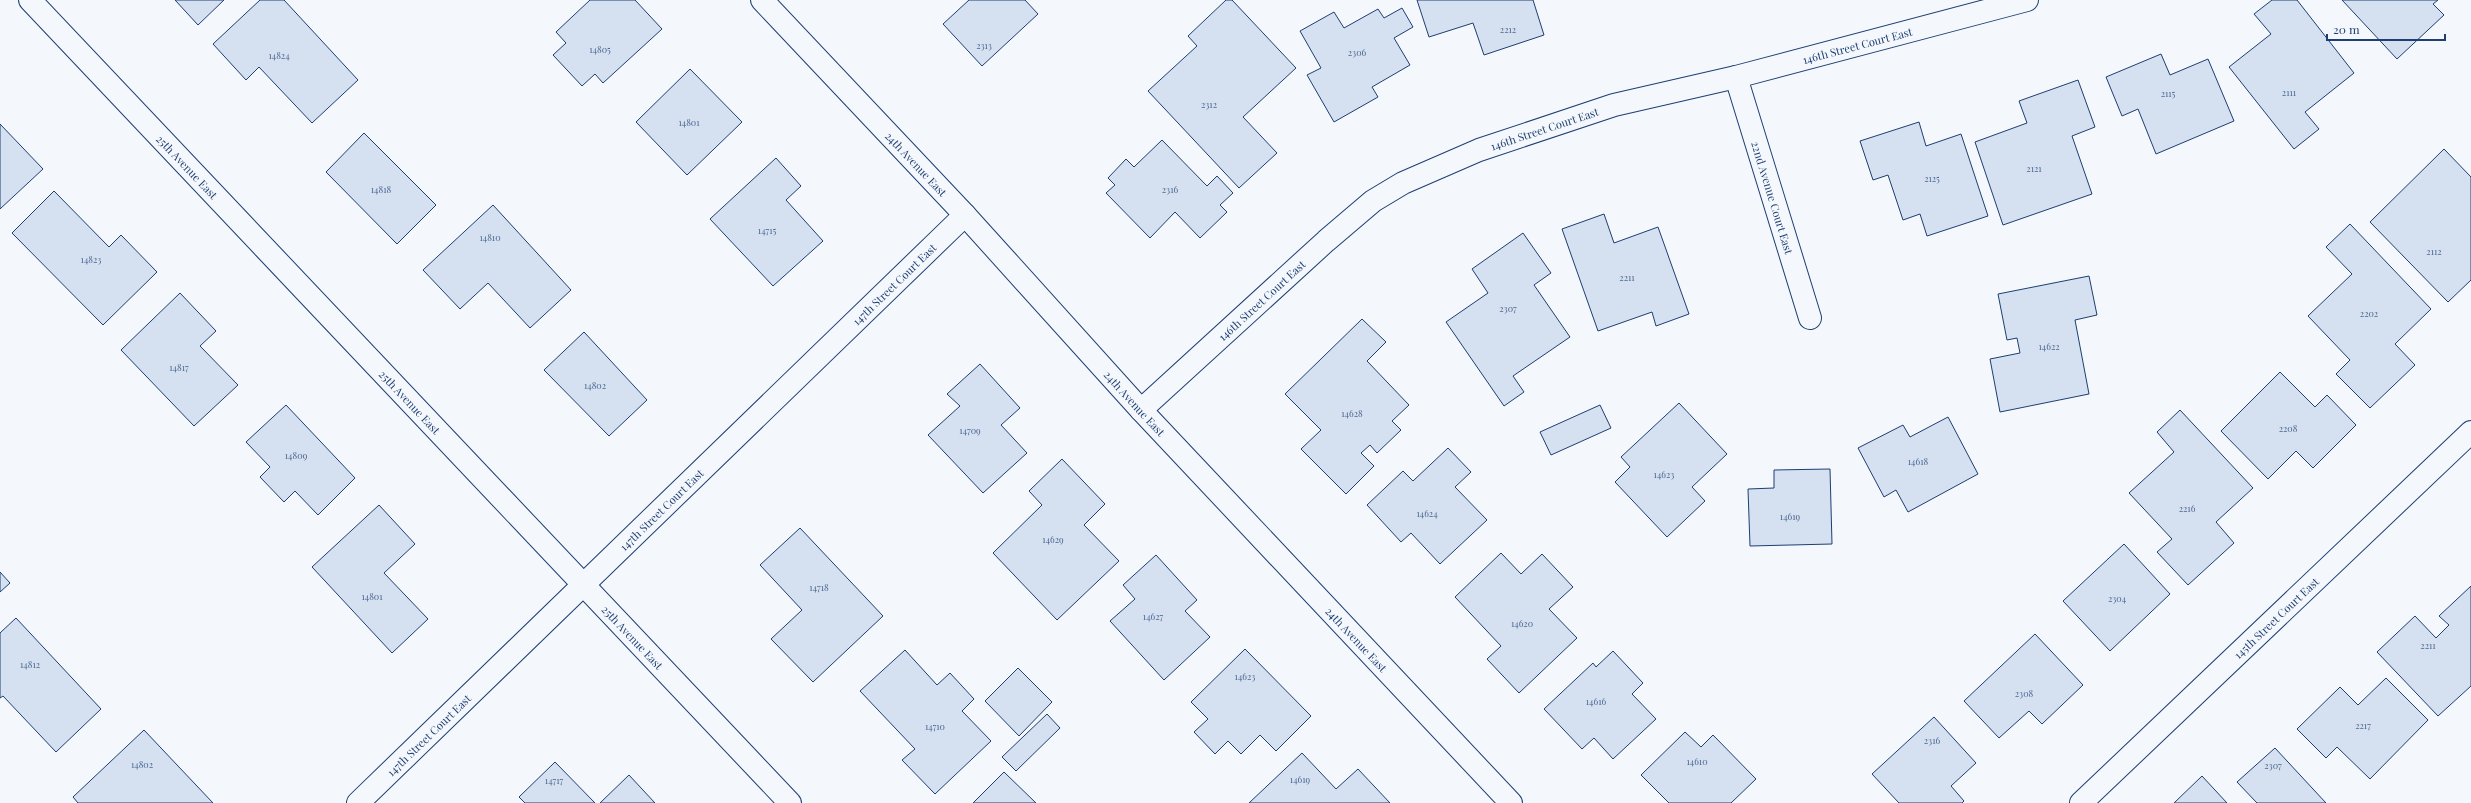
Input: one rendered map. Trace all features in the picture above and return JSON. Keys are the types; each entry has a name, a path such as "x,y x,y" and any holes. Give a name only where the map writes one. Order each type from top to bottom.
{"street":[{"name":"25th Avenue East","path":"30,0 790,803"},
{"name":"146th Street Court East","path":"1141,410 1326,240 1373,201 1403,182 1479,150 1614,106 1736,77 2027,0"},
{"name":"24th Avenue East","path":"769,2 965,215 1141,410 1511,803"},
{"name":"22nd Avenue Court East","path":"1736,77 1810,318"},
{"name":"147th Street Court East","path":"358,803 965,215"},
{"name":"145th Street Court East","path":"2081,803 2471,432"}],"building":[{"path":"175,0 224,0 198,25"},
{"path":"260,0 284,0 358,80 312,123 259,67 246,80 213,44"},
{"path":"590,0 635,0 662,29 603,83 595,74 582,86 553,55 566,43 556,32"},
{"path":"969,0 1025,0 1038,14 982,66 943,24"},
{"path":"1226,0 1232,0 1296,68 1243,117 1277,153 1239,188 1148,91 1197,46 1188,36"},
{"path":"1417,0 1533,0 1544,35 1484,55 1473,23 1429,37"},
{"path":"2272,0 2297,0 2354,73 2305,112 2319,129 2294,149 2229,67 2271,34 2254,14"},
{"path":"2342,0 2438,0 2433,4 2444,15 2397,59"},
{"path":"1402,8 1413,27 1394,38 1410,65 1372,87 1378,97 1334,122 1307,75 1321,68 1300,31 1334,12 1344,28 1378,9 1384,18"},
{"path":"2161,54 2170,75 2208,59 2234,121 2156,154 2138,109 2122,116 2106,77"},
{"path":"690,69 742,122 687,175 636,122"},
{"path":"2078,80 2095,127 2072,136 2092,194 2003,225 1975,142 2027,123 2019,101"},
{"path":"1919,122 1926,146 1961,134 1988,216 1927,236 1920,214 1903,220 1888,175 1873,180 1860,141"},
{"path":"0,124 43,169 0,209"},
{"path":"364,133 436,205 397,244 326,172"},
{"path":"1162,140 1207,186 1217,176 1233,193 1220,205 1227,212 1200,238 1175,212 1150,238 1106,193 1115,185 1108,178 1126,159 1134,167"},
{"path":"2444,149 2471,177 2471,280 2448,302 2370,222"},
{"path":"776,158 801,186 786,200 823,241 773,286 710,219"},
{"path":"54,191 109,247 121,235 157,272 103,325 12,233"},
{"path":"493,205 571,290 530,328 488,283 460,309 423,270"},
{"path":"1604,214 1614,243 1658,227 1689,314 1656,326 1652,312 1598,331 1562,229"},
{"path":"2350,224 2431,309 2395,344 2415,365 2370,408 2336,374 2350,360 2308,316 2352,274 2326,247"},
{"path":"1523,233 1551,273 1534,285 1570,337 1513,376 1524,392 1504,406 1446,322 1488,293 1472,269"},
{"path":"2089,276 2097,315 2075,320 2089,394 2000,412 1990,359 2020,353 2017,338 2007,340 1998,294"},
{"path":"180,293 216,331 200,346 238,385 194,426 121,350"},
{"path":"1362,319 1386,342 1367,361 1409,405 1392,421 1401,430 1377,453 1370,445 1361,453 1374,466 1346,494 1301,449 1321,430 1285,394"},
{"path":"584,332 647,400 609,436 544,370"},
{"path":"980,364 1020,408 1001,425 1027,453 983,493 928,435 960,406 947,394"},
{"path":"2280,372 2315,407 2327,395 2356,425 2313,468 2296,451 2268,479 2221,431"},
{"path":"1679,403 1727,454 1692,487 1705,501 1667,537 1615,482 1630,467 1621,457"},
{"path":"286,405 355,478 318,515 295,491 284,502 260,477 270,467 246,442"},
{"path":"1600,405 1611,428 1551,455 1540,432"},
{"path":"2180,410 2253,488 2216,522 2234,543 2188,585 2157,552 2172,539 2129,493 2174,452 2157,432"},
{"path":"1948,417 1978,474 1908,512 1896,490 1884,497 1858,448 1903,425 1910,437"},
{"path":"1448,448 1471,472 1455,487 1487,520 1440,564 1411,533 1401,542 1367,505 1403,471 1413,481"},
{"path":"1062,459 1105,504 1084,525 1119,561 1057,620 993,553 1042,505 1029,491"},
{"path":"1830,469 1832,544 1750,546 1748,489 1774,488 1774,470"},
{"path":"379,505 415,544 384,573 428,619 392,653 312,567"},
{"path":"800,528 883,616 813,682 771,639 802,610 760,565"},
{"path":"2124,544 2170,594 2110,651 2063,601"},
{"path":"1501,553 1521,574 1542,554 1573,587 1549,609 1577,638 1519,693 1487,659 1501,646 1455,597"},
{"path":"1156,555 1197,600 1185,611 1210,637 1164,680 1110,621 1135,599 1123,585"},
{"path":"0,572 10,583 0,592"},
{"path":"2471,586 2471,686 2438,716 2377,652 2415,616 2436,638 2449,625 2439,616"},
{"path":"16,618 101,709 56,752 3,696 0,698 0,633"},
{"path":"2035,634 2083,685 2042,724 2029,711 1999,738 1964,701"},
{"path":"1245,649 1311,716 1276,751 1260,735 1241,754 1228,741 1215,754 1194,732 1208,719 1191,702"},
{"path":"905,650 937,685 950,673 974,699 962,711 991,741 935,794 902,760 915,749 860,691"},
{"path":"1613,651 1643,683 1632,694 1656,719 1613,759 1594,738 1582,749 1544,709 1593,663 1596,667"},
{"path":"1018,668 1052,702 1019,736 985,701"},
{"path":"2386,678 2428,720 2370,779 2337,747 2326,758 2297,729 2340,687 2358,705"},
{"path":"1047,714 1060,728 1016,771 1002,757"},
{"path":"1934,717 1976,763 1951,786 1964,801 1962,803 1899,803 1872,774"},
{"path":"144,730 213,803 78,803 73,797"},
{"path":"1685,732 1701,747 1713,735 1756,779 1731,803 1669,803 1641,775"},
{"path":"2275,748 2326,803 2257,803 2237,782"},
{"path":"1302,753 1336,789 1358,769 1390,803 1249,803"},
{"path":"555,762 595,803 525,803 519,797"},
{"path":"1004,772 1036,803 973,803"},
{"path":"629,775 655,803 600,803"},
{"path":"2202,776 2227,803 2174,803"}]}
